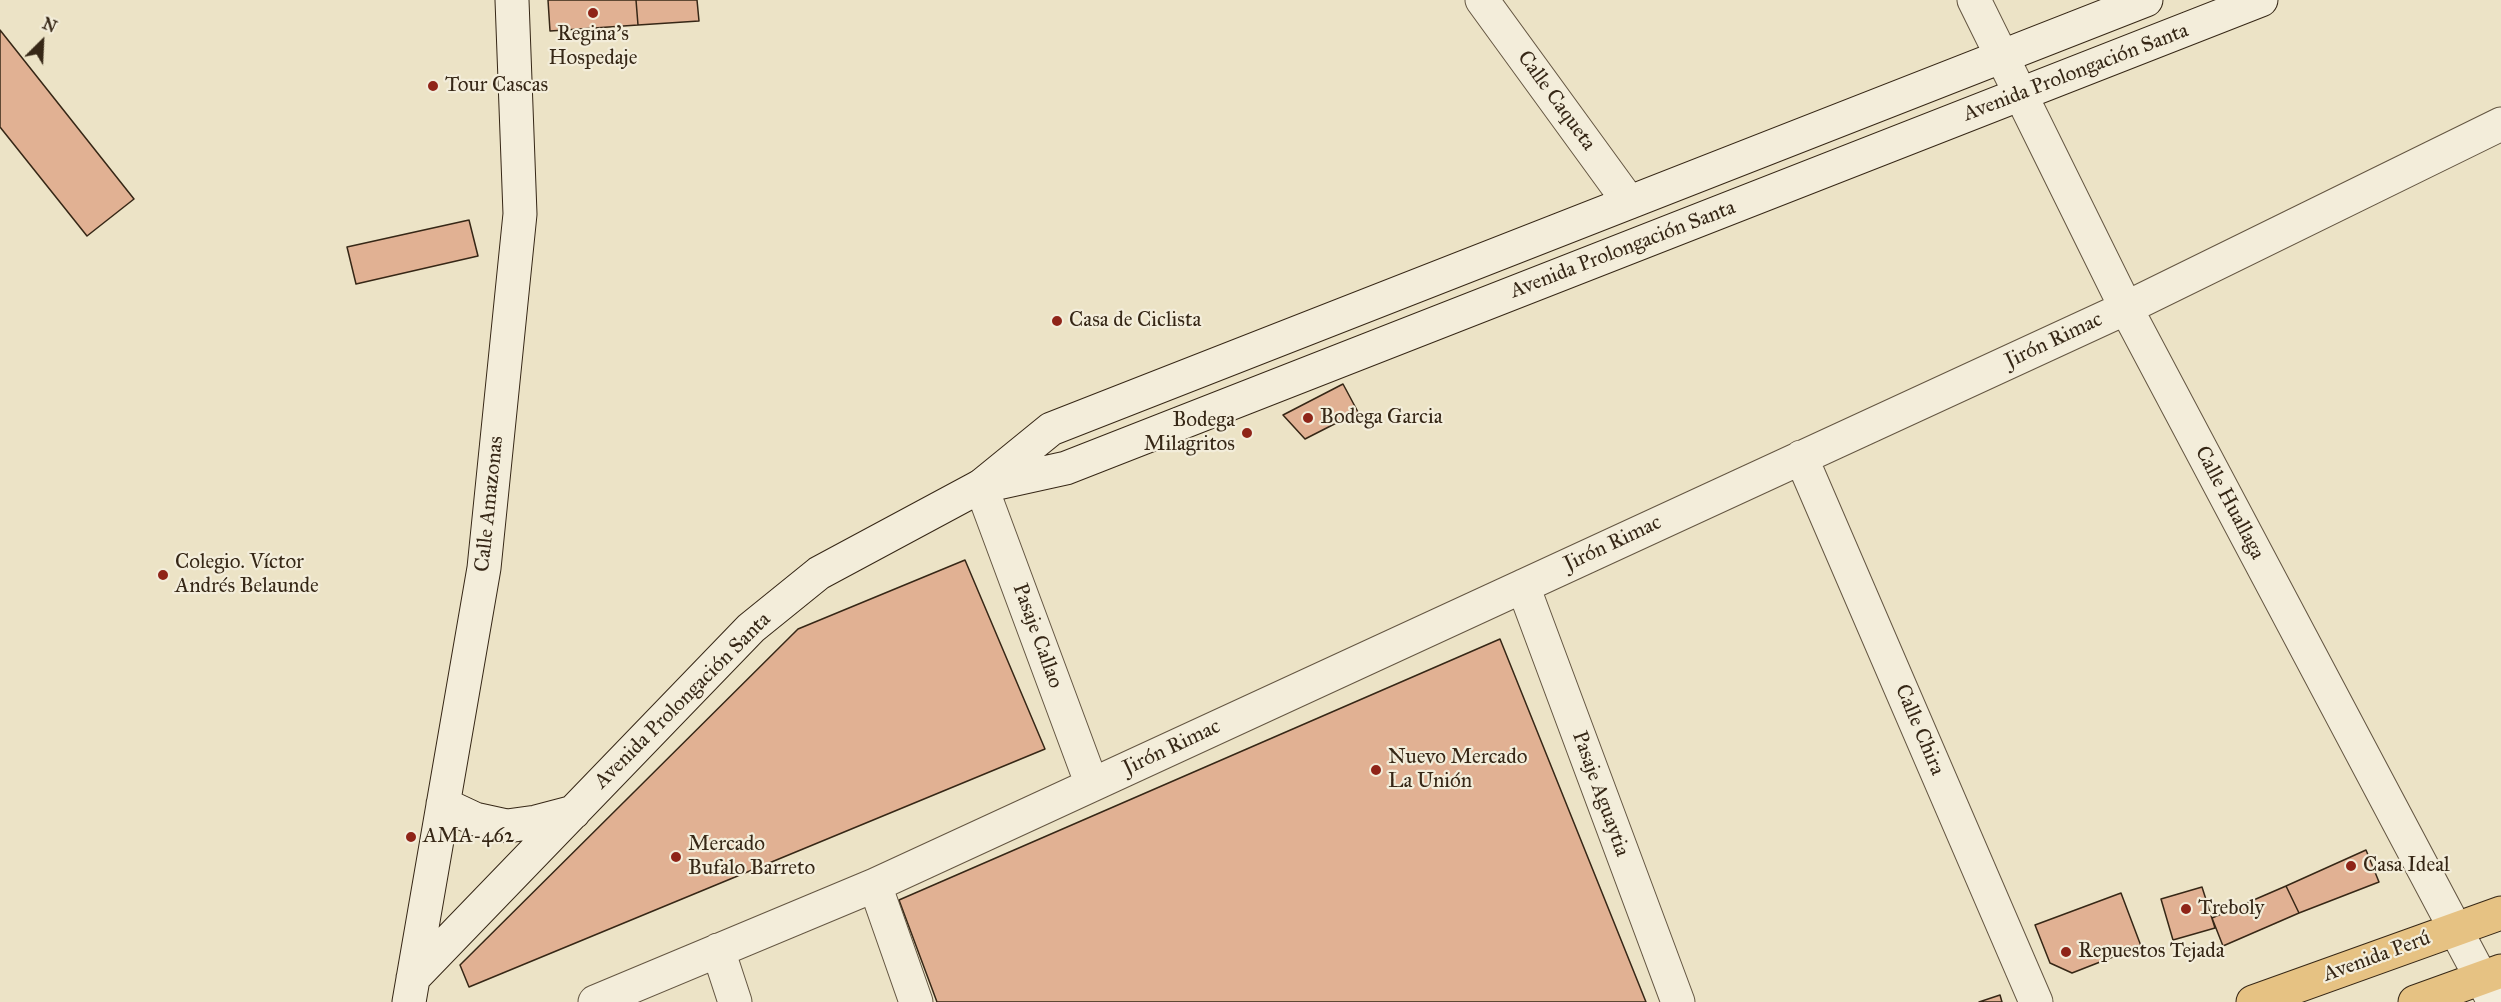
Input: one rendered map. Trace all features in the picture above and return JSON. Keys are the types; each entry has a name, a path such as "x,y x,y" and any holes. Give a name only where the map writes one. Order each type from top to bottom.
{"main road":[{"name":"Avenida Perú","path":"2253,1002 2501,913"},
{"path":"2415,1002 2493,983"}],"street":[{"name":"Calle Amazonas","path":"411,990 484,568 520,214 512,0"},
{"name":"Calle Caqueta","path":"1482,0 1629,202"},
{"name":"Calle Huallaga","path":"1974,0 2004,56 2126,308 2455,929 2493,983"},
{"name":"Avenida Prolongación Santa","path":"411,990 573,812 751,628 819,573 981,486 1051,429 2146,0"},
{"name":"Avenida Prolongación Santa","path":"981,486 1066,468 2261,0"},
{"name":"Jirón Rimac","path":"595,1002 875,885 2126,308 2501,124"},
{"name":"Calle Chira","path":"1801,457 2036,1002"},
{"name":"Pasaje Callao","path":"981,486 1092,785"},
{"name":"Pasaje Aguaytia","path":"1523,586 1678,1002"},
{"path":"443,804 476,819 507,825 536,822 573,812"},
{"path":"875,885 916,1002"},
{"path":"718,950 733,995"}],"building":[{"name":"Regina's Hospedaje","path":"548,0 636,0 638,25 550,31"},
{"path":"636,0 697,0 699,21 638,25"},
{"path":"0,30 134,199 87,236 0,127"},
{"path":"469,220 478,256 356,284 347,247"},
{"path":"1343,384 1358,412 1305,439 1283,415"},
{"name":"Mercado Bufalo Barreto","path":"965,560 1045,749 469,987 460,965 798,629"},
{"name":"Nuevo Mercado La Unión","path":"1500,639 1646,1002 937,1002 899,900"},
{"name":"Casa Ideal","path":"2366,850 2379,882 2299,913 2286,886"},
{"path":"2286,886 2299,913 2223,946 2212,918"},
{"name":"Treboly","path":"2202,887 2215,928 2173,940 2161,899"},
{"path":"2121,893 2141,946 2072,973 2050,963 2035,925"},
{"path":"2000,995 2002,1002 1979,1002"}],"place":[{"name":"Regina's Hospedaje","path":"593,13"},
{"name":"Tour Cascas","path":"433,86"},
{"name":"Casa de Ciclista","path":"1057,321"},
{"name":"Bodega Garcia","path":"1308,418"},
{"name":"Bodega Milagritos","path":"1247,433"},
{"name":"Colegio. Víctor Andrés Belaunde","path":"163,575"},
{"name":"Nuevo Mercado La Unión","path":"1376,770"},
{"name":"AMA-462","path":"411,837"},
{"name":"Mercado Bufalo Barreto","path":"676,857"},
{"name":"Casa Ideal","path":"2351,866"},
{"name":"Treboly","path":"2186,909"},
{"name":"Repuestos Tejada","path":"2066,952"}]}
